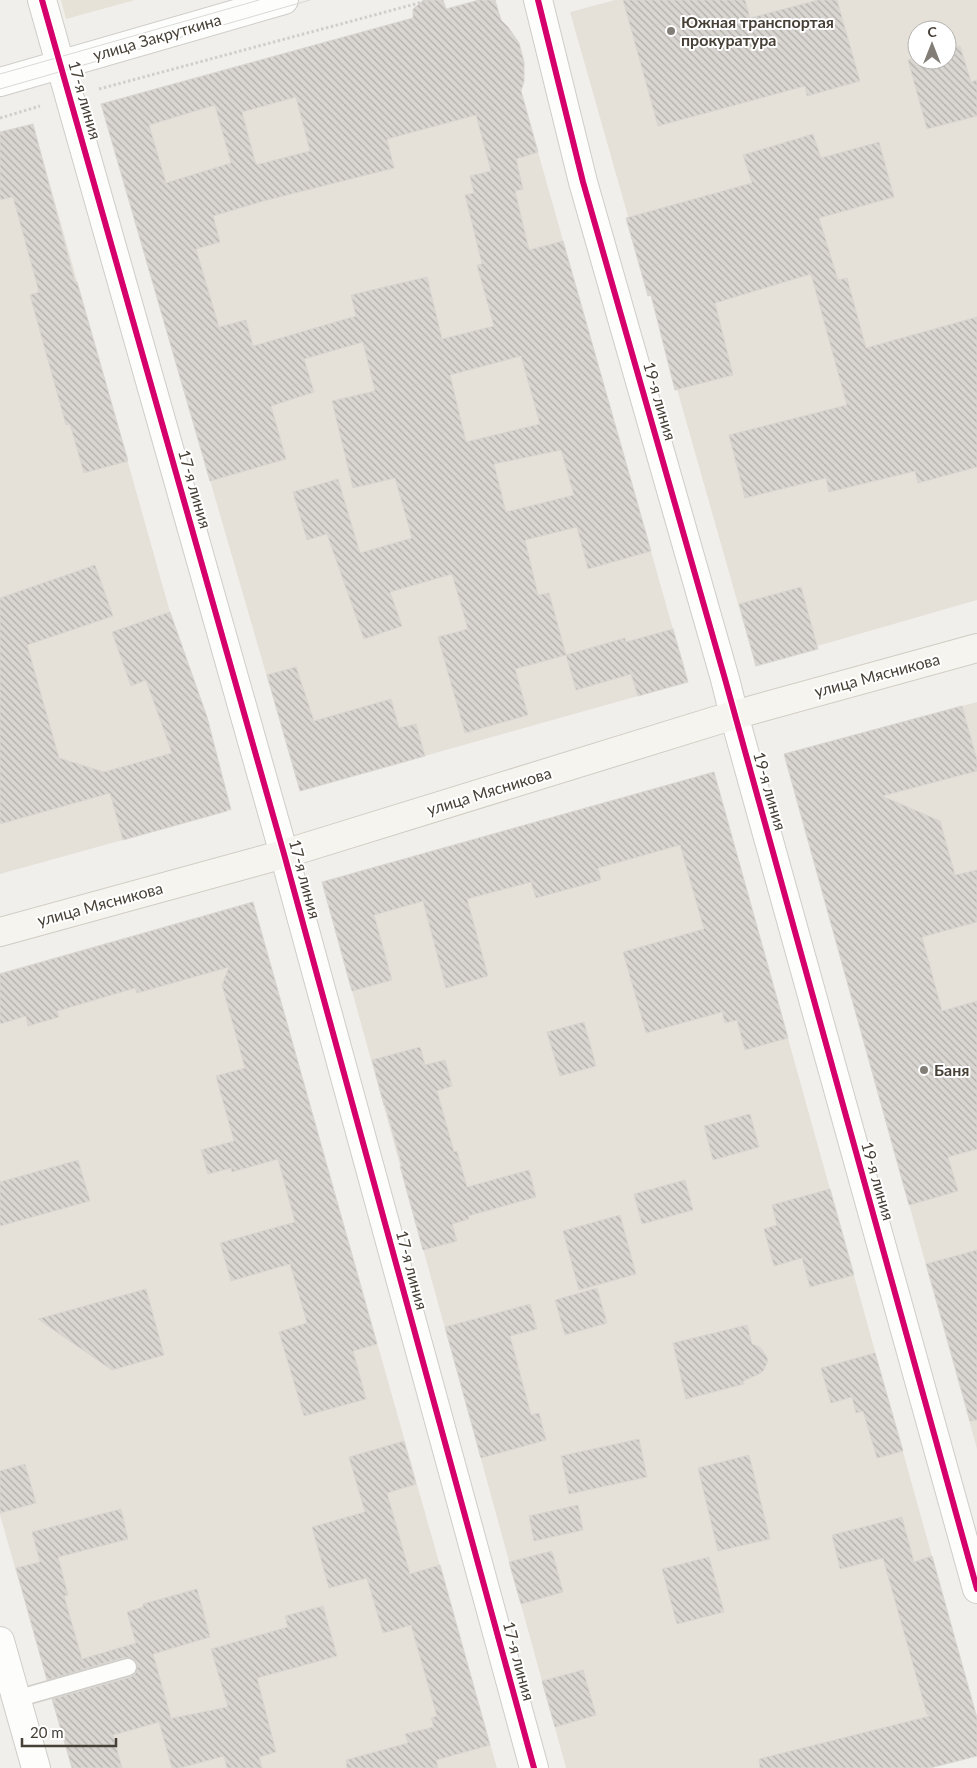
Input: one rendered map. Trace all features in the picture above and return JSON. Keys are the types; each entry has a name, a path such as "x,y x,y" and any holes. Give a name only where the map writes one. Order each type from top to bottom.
{"main road":[{"name":"улица Мясникова","path":"0,932 284,854 734,715 977,648"}],"street":[{"name":"17-я линия","path":"42,0 284,854 534,1768"},
{"name":"улица Закруткина","path":"0,82 284,0"},
{"name":"19-я линия","path":"538,0 583,182 725,679 977,1589"},
{"path":"0,1641 36,1768"}],"lane":[{"path":"16,1699 128,1667"}],"path":[{"path":"0,118 430,0"}],"shaded area":[{"path":"61,0 135,0 66,19"},
{"path":"480,0 495,0 688,682 300,791 101,104"},
{"path":"615,0 977,0 977,600 755,664 570,12"},
{"path":"33,124 170,612 207,717 231,810 0,874 0,132"},
{"path":"977,702 977,1449 784,754"},
{"path":"714,772 977,1718 930,1768 566,1768 322,882"},
{"path":"253,902 497,1768 72,1768 0,1515 0,973"}],"building":[{"path":"424,0 443,0 446,9 479,0 495,0 501,20 519,43 524,62 524,81 521,91 538,152 516,159 523,189 515,191 529,250 563,241 651,551 588,569 577,527 525,540 538,595 549,593 566,655 515,669 528,715 465,733 438,637 468,629 452,574 390,592 402,626 364,639 327,534 307,540 293,492 338,479 360,553 412,538 395,478 353,488 332,401 375,391 363,342 304,359 314,392 271,406 286,459 210,481 101,104 413,18 413,9","holes":["296,97 310,151 256,165 242,112","215,105 231,163 166,183 149,125","476,115 491,171 470,176 474,193 465,195 482,264 477,265 494,326 442,339 427,277 351,295 356,316 253,346 246,320 219,327 196,249 220,242 213,216 267,200 394,168 387,139","521,356 540,424 466,442 450,375","561,450 574,495 506,512 494,464"]},
{"path":"623,0 745,0 750,18 818,0 837,0 860,81 807,96 805,86 658,126"},
{"path":"960,46 971,82 977,80 977,116 927,129 911,70 957,70 957,47"},
{"path":"33,124 75,282 77,282 128,461 84,473 70,424 66,425 30,295 39,292 13,197 0,200 0,132"},
{"path":"813,134 821,158 879,142 894,197 819,218 838,280 847,278 866,348 977,317 977,467 918,483 915,471 829,492 826,478 745,498 729,435 847,405 811,274 715,303 733,375 675,390 651,295 648,296 626,218 752,183 743,155"},
{"path":"95,565 113,616 27,645 59,758 104,772 172,753 146,680 131,686 112,632 170,612 207,717 231,810 226,808 227,811 123,840 110,793 0,824 0,598"},
{"path":"801,587 818,649 756,666 739,604"},
{"path":"673,629 688,682 638,696 631,674 576,690 566,655 625,638 626,642"},
{"path":"296,667 314,721 391,699 399,728 416,724 425,756 300,791 267,675"},
{"path":"962,706 977,760 977,771 882,796 940,821 955,875 977,870 977,922 922,937 942,1011 977,1001 977,1149 948,1157 958,1191 909,1205 784,754"},
{"path":"714,772 788,1038 745,1050 737,1020 725,1023 722,1012 646,1033 623,952 704,929 680,845 598,868 601,880 536,898 531,882 467,899 488,976 446,988 423,901 374,915 392,980 352,991 322,882"},
{"path":"253,902 377,1344 353,1351 366,1399 304,1416 279,1332 307,1323 290,1264 231,1281 220,1243 295,1222 278,1159 232,1172 231,1168 208,1174 201,1150 234,1141 216,1076 245,1068 222,985 229,967 137,993 135,988 57,1011 59,1017 28,1026 26,1016 0,1024 0,974"},
{"path":"584,1022 596,1066 560,1076 547,1032"},
{"path":"420,1047 425,1065 445,1060 452,1086 437,1091 454,1152 457,1151 467,1187 529,1170 536,1197 468,1216 469,1219 452,1224 457,1241 423,1250 372,1060"},
{"path":"750,1114 759,1147 713,1160 704,1126"},
{"path":"78,1160 90,1201 0,1226 0,1182"},
{"path":"685,1180 693,1210 642,1224 634,1194"},
{"path":"830,1189 854,1275 810,1287 802,1258 774,1266 764,1229 777,1225 772,1205"},
{"path":"620,1215 636,1274 579,1290 563,1231"},
{"path":"977,1250 977,1420 970,1421 926,1264"},
{"path":"597,1288 607,1323 565,1335 555,1300"},
{"path":"146,1289 164,1355 112,1370 38,1319"},
{"path":"530,1304 537,1329 510,1336 531,1415 539,1413 546,1440 481,1458 445,1327"},
{"path":"747,1325 752,1344 761,1348 768,1360 764,1370 743,1381 744,1384 686,1399 673,1343"},
{"path":"875,1353 903,1451 877,1458 863,1411 856,1413 852,1397 831,1403 821,1368"},
{"path":"639,1439 647,1477 569,1494 561,1456"},
{"path":"404,1441 416,1484 387,1493 410,1574 440,1565 490,1745 436,1760 438,1768 347,1768 346,1760 408,1743 405,1734 434,1727 431,1718 437,1716 411,1625 383,1633 367,1578 329,1588 312,1527 365,1512 349,1457"},
{"path":"749,1455 770,1539 718,1551 698,1468"},
{"path":"25,1464 36,1503 0,1513 0,1471"},
{"path":"578,1505 583,1530 534,1541 529,1516"},
{"path":"121,1509 128,1539 58,1557 68,1595 64,1596 82,1659 136,1643 127,1612 143,1607 143,1604 197,1589 210,1637 153,1654 171,1718 168,1719 228,1707 211,1649 288,1627 285,1616 323,1606 337,1656 257,1678 276,1752 259,1757 262,1768 227,1768 224,1756 180,1768 172,1768 159,1722 113,1735 122,1768 72,1768 52,1699 131,1677 135,1674 138,1665 135,1660 125,1657 47,1680 16,1568 40,1562 32,1532"},
{"path":"902,1517 914,1562 932,1556 977,1718 977,1756 930,1768 760,1768 759,1759 930,1716 927,1714 883,1558 840,1569 832,1535"},
{"path":"552,1551 563,1592 521,1604 509,1562"},
{"path":"709,1557 724,1612 677,1624 662,1569"},
{"path":"583,1670 596,1715 555,1727 542,1681"}],"tram line":[{"path":"0,74 259,0"},
{"path":"0,89 310,0"}],"cycle path":[{"path":"42,0 284,854 534,1768"},
{"path":"538,0 583,182 725,679 977,1589"}],"place":[{"name":"Южная транспортая прокуратура","path":"671,31"},
{"name":"Баня","path":"924,1070"}]}
